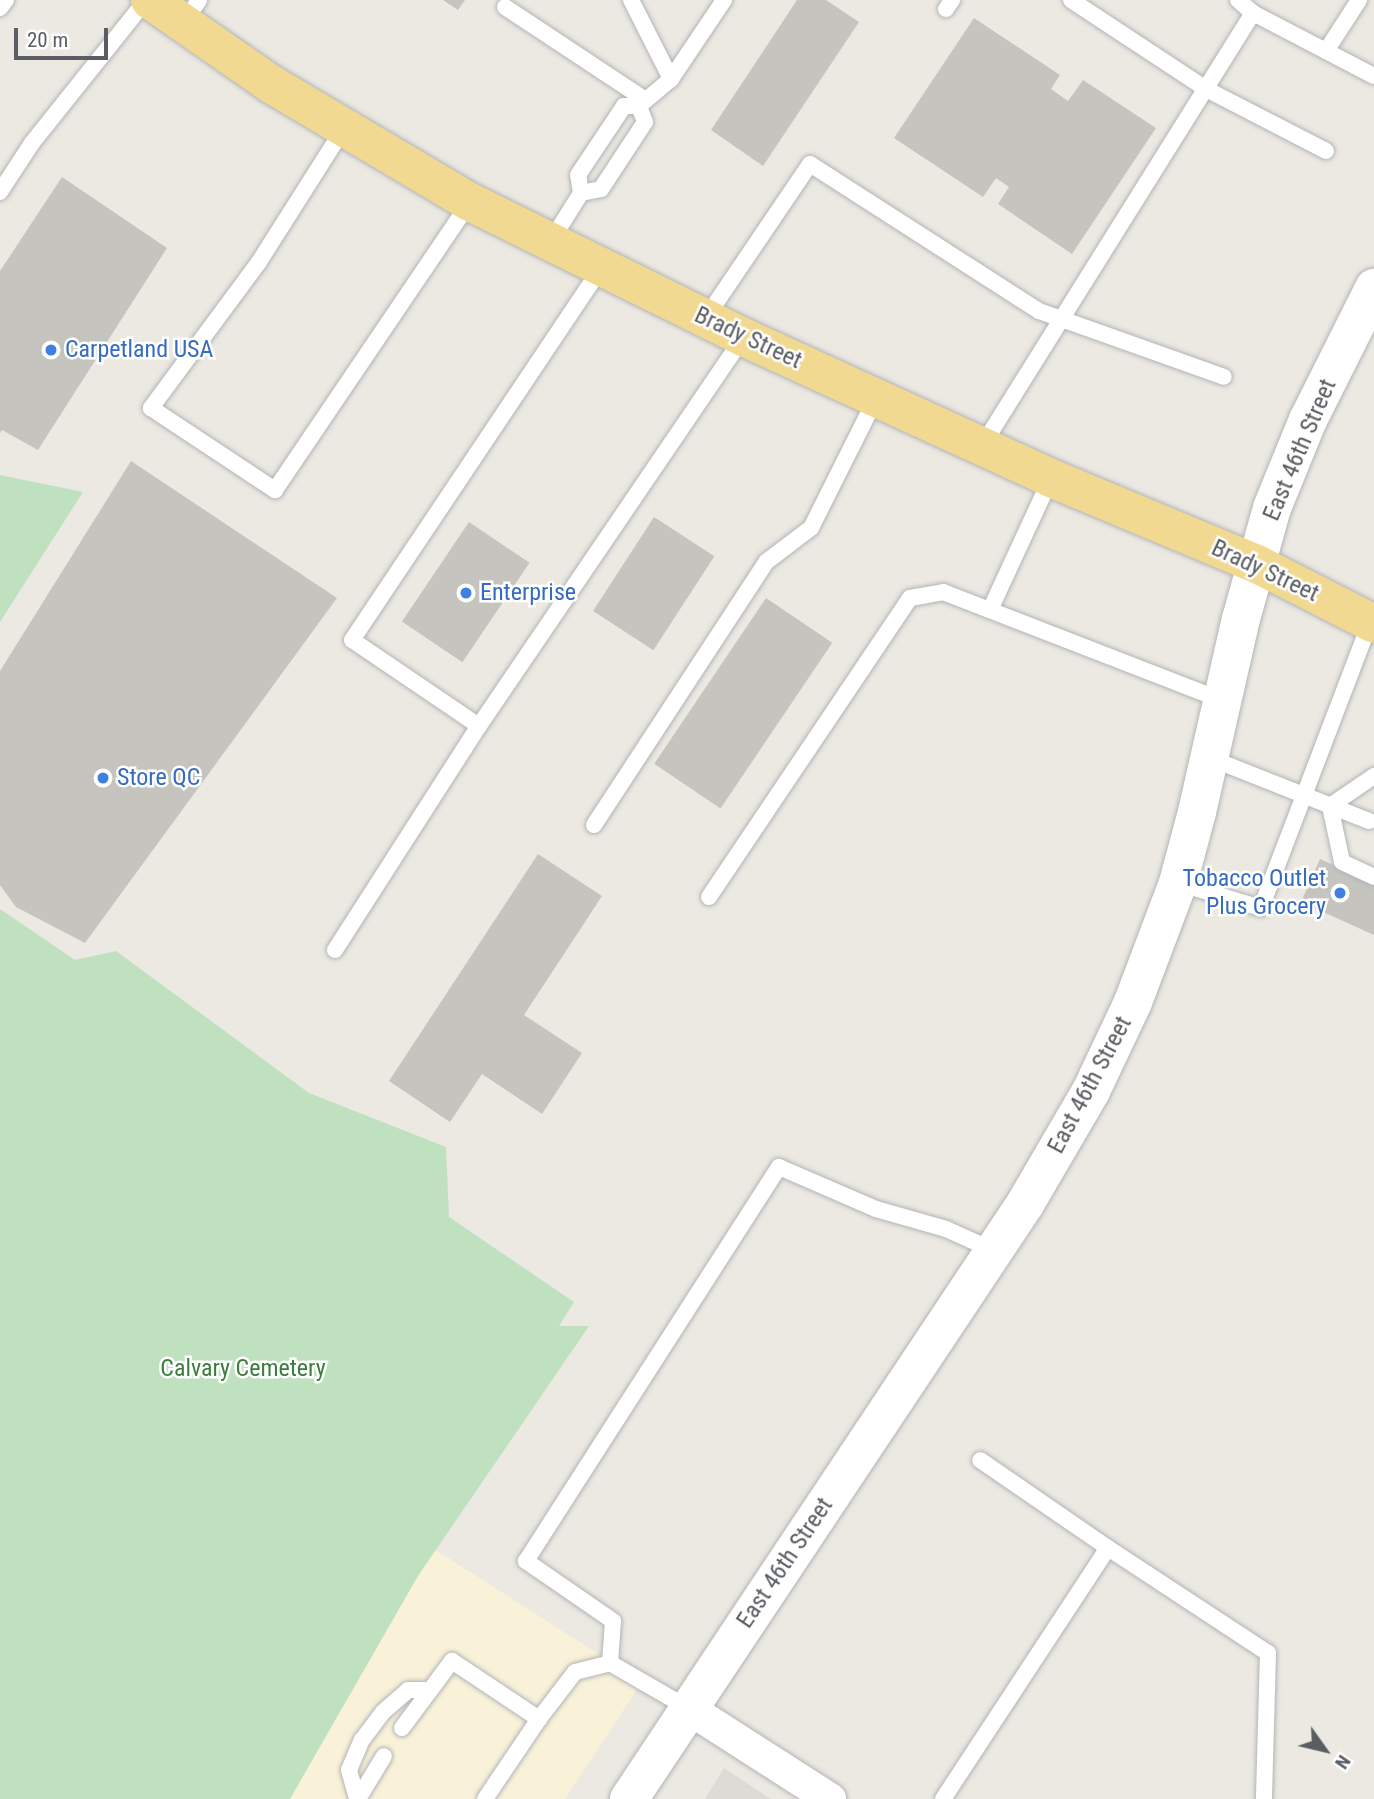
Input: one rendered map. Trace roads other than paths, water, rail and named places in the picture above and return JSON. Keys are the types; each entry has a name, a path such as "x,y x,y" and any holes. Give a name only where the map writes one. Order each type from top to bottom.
{"highway":[{"name":"Brady Street","path":"148,0 191,11 271,84 470,202 743,337 877,396 1051,478 1257,564 1372,623"}],"street":[{"name":"East 46th Street","path":"629,1799 1025,1204 1091,1091 1133,1002 1178,883 1272,508 1308,420 1374,288"},
{"path":"688,1708 830,1799"}],"lane":[{"path":"0,8 6,0"},
{"path":"0,192 32,143 148,0"},
{"path":"631,0 671,79"},
{"path":"551,241 581,193 578,175 624,106 642,103 671,79 724,0"},
{"path":"1071,0 1206,89 1325,151"},
{"path":"1238,0 1253,13 1374,76"},
{"path":"1326,51 1359,0"},
{"path":"505,8 642,103 645,122 601,189 581,193"},
{"path":"982,446 1253,13"},
{"path":"345,128 259,262 151,408 275,490 470,202"},
{"path":"705,319 810,164 1039,311 1063,317 1224,377"},
{"path":"479,726 352,640 601,268"},
{"path":"335,950 479,726 743,337"},
{"path":"594,825 766,562 811,528 877,396"},
{"path":"990,610 1051,478"},
{"path":"709,897 910,598 943,592 1224,701"},
{"path":"1178,883 1261,908 1303,794 1372,623"},
{"path":"1210,758 1369,821"},
{"path":"1330,806 1371,775 1374,776"},
{"path":"1330,806 1342,862 1374,877"},
{"path":"610,1663 613,1622 526,1561 779,1167 876,1209 946,1229 993,1250"},
{"path":"980,1460 1268,1653 1264,1799"},
{"path":"943,1799 1108,1548"},
{"path":"402,1728 452,1661 539,1719"},
{"path":"485,1799 539,1719 575,1672 610,1663 688,1708"},
{"path":"357,1799 349,1770 362,1740 383,1712 408,1690 430,1690"},
{"path":"357,1799 384,1756"}],"place":[{"name":"Carpetland USA","path":"51,350"},
{"name":"Enterprise","path":"466,593"},
{"name":"Store QC","path":"103,778"},
{"name":"Tobacco Outlet Plus Grocery","path":"1340,893"}],"park label":[{"name":"Calvary Cemetery","path":"243,1369"}]}
